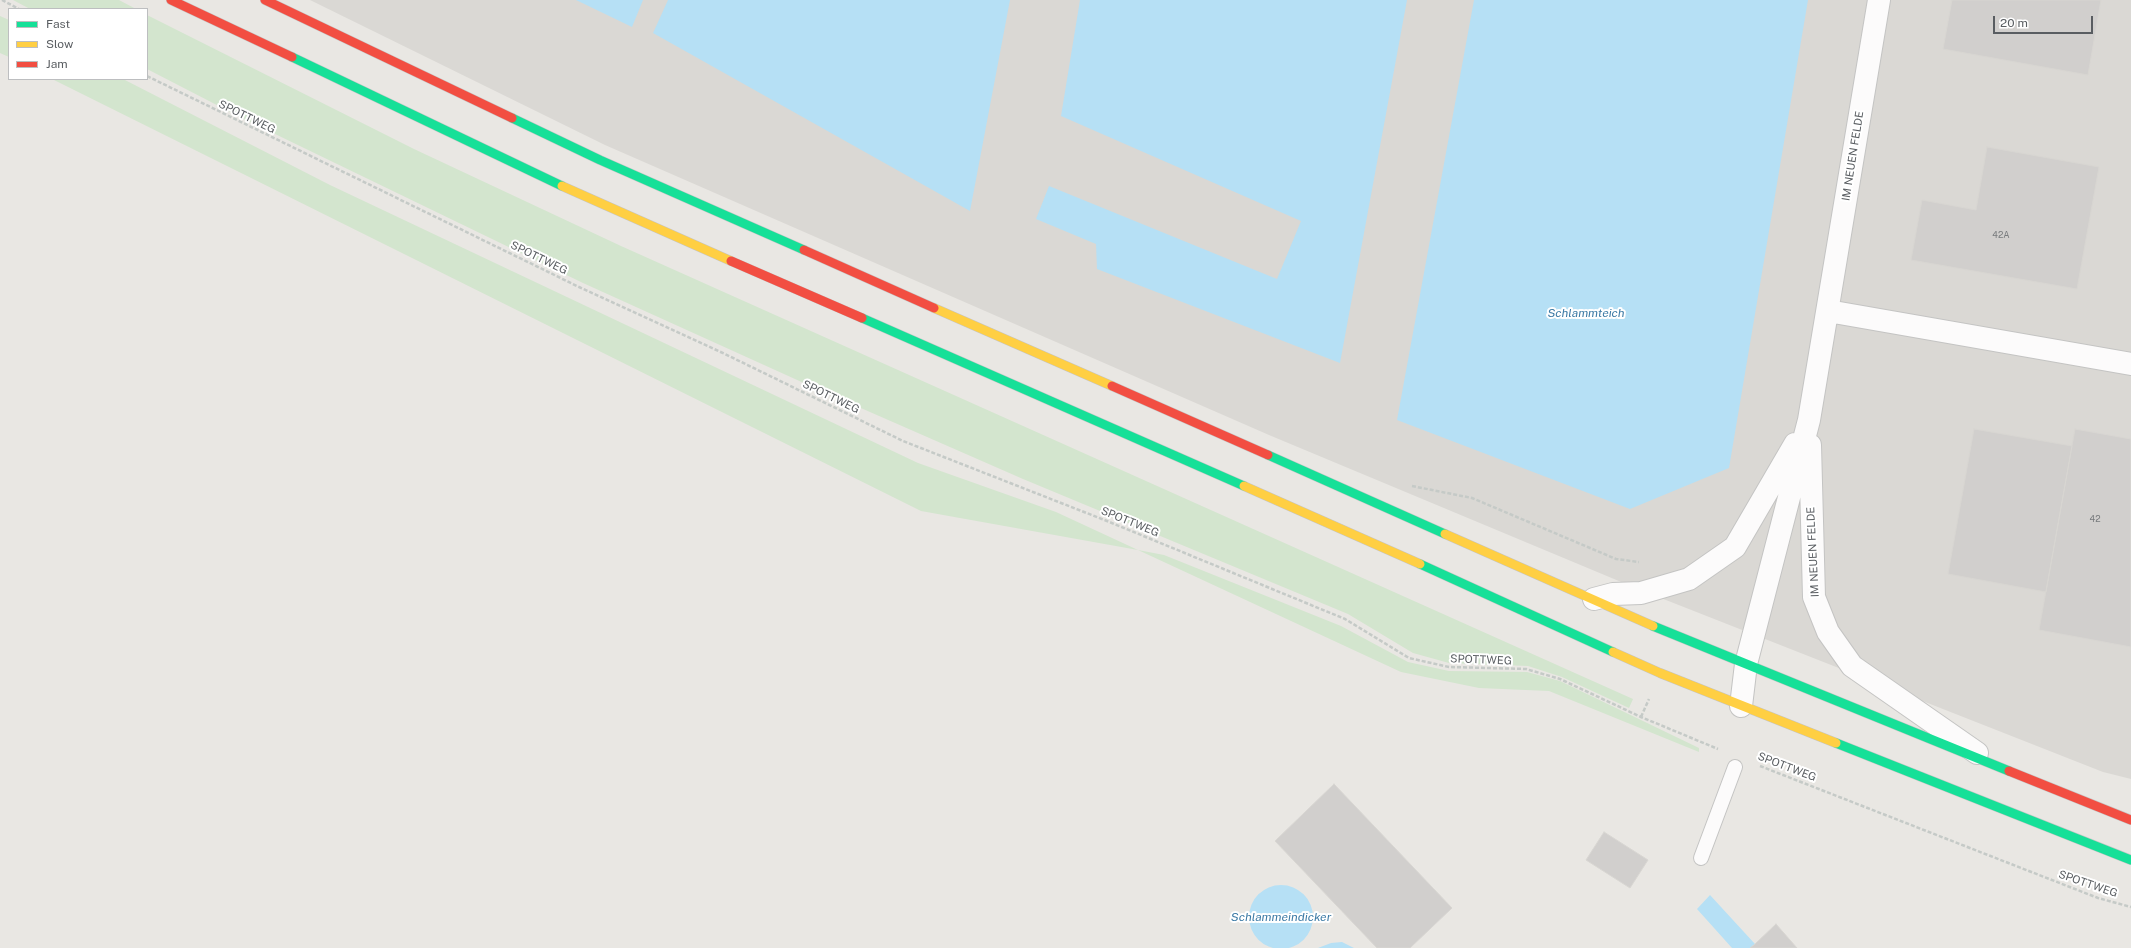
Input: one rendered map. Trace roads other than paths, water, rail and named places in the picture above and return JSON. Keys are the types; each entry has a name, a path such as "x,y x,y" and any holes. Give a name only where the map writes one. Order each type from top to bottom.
{"main road":[{"path":"171,0 586,197 1314,516 1660,673 2131,860"},
{"path":"265,0 600,160 1594,599 1746,664 2131,820"}],"street":[{"name":"IM NEUEN FELDE","path":"1741,706 1746,664 1809,420 1879,0"},
{"path":"1828,311 2131,364"},
{"name":"IM NEUEN FELDE","path":"1594,599 1613,594 1641,593 1689,579 1735,547 1809,420"},
{"name":"IM NEUEN FELDE","path":"1809,420 1814,597 1828,632 1852,666 1996,766"}],"lane":[{"path":"1701,858 1735,767"}],"water":[{"path":"576,0 643,0 632,27"},
{"path":"668,0 1010,0 970,211 653,33"},
{"path":"1080,0 1407,0 1340,363 1097,269 1096,244 1036,219 1049,186 1277,279 1301,221 1061,116"},
{"name":"Schlammteich","path":"1474,0 1808,0 1729,468 1630,509 1397,420"},
{"name":"Schlammeindicker","path":"1281,885 1299,891 1307,899 1313,917 1307,935 1299,943 1281,949 1263,943 1255,935 1249,917 1255,899 1263,891"},
{"path":"1710,895 1755,944 1750,948 1732,948 1697,909"},
{"name":"Schlammeindicker","path":"1342,942 1354,948 1318,948 1331,943"}]}
